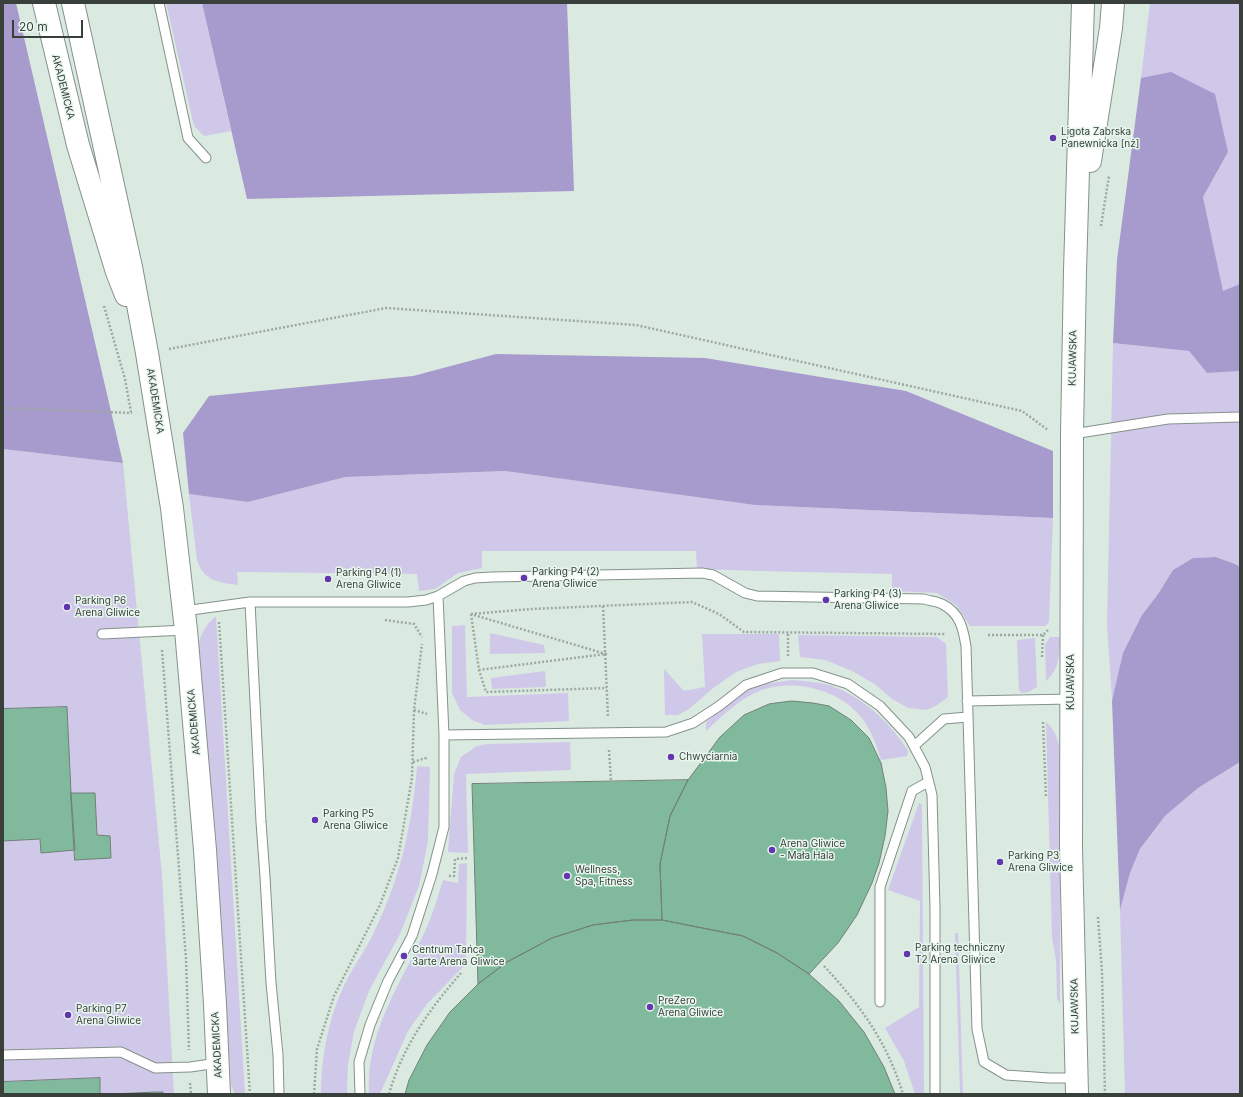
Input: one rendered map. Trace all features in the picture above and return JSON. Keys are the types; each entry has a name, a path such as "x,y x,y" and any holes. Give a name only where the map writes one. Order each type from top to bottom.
{"street":[{"name":"AKADEMICKA","path":"44,3 78,145 117,272 147,353"},
{"name":"AKADEMICKA","path":"73,3 131,267 158,414 171,500 185,621 205,850 219,1094"},
{"name":"KUJAWSKA","path":"1076,1086 1071,848 1072,434 1083,3"},
{"name":"KUJAWSKA","path":"1075,271 1114,3"}],"lane":[{"path":"159,3 188,138 206,158"},
{"path":"1072,434 1168,419 1240,417"},
{"path":"102,634 161,631 185,621 250,602 408,602 426,600 438,596 464,581 475,578 500,577 702,573 713,575 744,593 757,596 924,600 941,603 954,613 962,627 966,646 977,1029 984,1062 1006,1075 1049,1078 1076,1086"},
{"path":"360,1094 359,1062 370,1025 388,981 412,936 432,874 444,827 444,735 438,596"},
{"path":"250,602 259,792 271,983 278,1055 279,1094"},
{"path":"444,735 666,732 693,723 719,706 746,685 782,673 813,673 848,684 880,706 909,737 925,767 932,795 935,908 935,1094"},
{"path":"967,701 1071,699"},
{"path":"914,746 944,719 968,718"},
{"path":"880,1002 880,887 912,791 928,782"},
{"path":"3,1055 121,1052 155,1068 190,1067 218,1063"}],"path":[{"path":"1101,228 1109,174"},
{"path":"104,303 125,379 132,421"},
{"path":"147,353 386,308 636,325 1022,411 1058,437 1072,434"},
{"path":"3,408 158,414"},
{"path":"471,614 531,609 692,602 719,614 744,632 949,634"},
{"path":"603,606 608,708"},
{"path":"471,614 606,654"},
{"path":"471,614 479,670 486,692 607,688"},
{"path":"219,621 250,1094"},
{"path":"314,1094 318,1049 334,996 380,905 398,858 412,778 414,710 422,636 414,624"},
{"path":"161,631 186,959 191,1094"},
{"path":"788,632 788,660"},
{"path":"988,635 1043,635 1042,657"},
{"path":"479,670 606,654"},
{"path":"414,710 428,714"},
{"path":"1043,722 1045,766"},
{"path":"609,733 611,781"},
{"path":"412,762 426,758"},
{"path":"443,876 454,876 455,859 468,858"},
{"path":"1097,912 1102,972 1105,1094"},
{"path":"824,966 845,989 881,1040 896,1072 903,1094"},
{"path":"389,1094 392,1083 402,1061 424,1018 442,994 462,972"}],"shaded area":[{"path":"3,3 16,3 123,463 3,449"},
{"path":"166,3 202,3 231,131 204,136 194,126"},
{"path":"202,3 567,3 574,191 247,199"},
{"path":"1150,3 1240,3 1240,284 1223,292 1203,197 1228,152 1141,78"},
{"path":"1171,72 1215,94 1228,152 1203,197 1223,291 1240,284 1240,371 1207,373 1189,351 1113,343 1117,260 1141,78"},
{"path":"1113,343 1189,351 1207,373 1240,371 1240,567 1216,557 1193,558 1173,570 1158,594 1142,615 1112,701 1107,624"},
{"path":"496,354 705,358 906,391 1053,451 1053,518 755,505 505,471 345,477 248,502 189,494 183,433 209,396 413,376"},
{"path":"3,449 123,463 162,875 174,1094 3,1094"},
{"path":"505,471 755,505 1053,518 1049,622 1045,626 970,626 956,605 937,593 892,591 892,574 697,569 696,551 482,551 482,568 458,573 435,589 419,591 417,574 237,572 238,585 219,582 208,577 203,572 197,560 189,494 248,502 345,477"},
{"path":"1216,557 1240,567 1240,762 1198,788 1165,816 1140,849 1130,873 1120,910 1112,701 1123,653 1142,615 1158,594 1173,570 1193,558"},
{"path":"216,616 245,1094 235,1094 231,1085 220,912 198,648 204,630"},
{"path":"465,625 467,697 568,693 569,721 485,725 472,720 460,710 452,693 452,626"},
{"path":"490,633 544,645 545,653 490,654"},
{"path":"702,634 779,634 780,661 758,664 736,672 712,689 689,709 678,715 665,715 664,669 684,691 705,687"},
{"path":"798,635 937,637 946,644 948,697 936,706 926,710 908,708 892,699 876,685 852,671 825,660 800,657"},
{"path":"1050,637 1060,637 1060,650 1054,672 1046,681 1045,645"},
{"path":"1035,638 1037,687 1028,692 1021,693 1019,690 1017,640"},
{"path":"545,671 546,687 492,689 491,678"},
{"path":"792,680 829,685 864,703 893,730 908,751 907,756 881,760 869,730 864,721 854,710 843,701 829,694 800,686 770,688 757,692 736,705 706,731 706,722 743,693 757,686"},
{"path":"1046,722 1056,735 1060,751 1060,1004 1057,999 1056,960 1052,938"},
{"path":"570,742 571,770 466,774 468,853 448,852 454,774 461,757 477,746 487,744"},
{"path":"1240,762 1240,1094 1125,1094 1120,910 1130,873 1140,849 1165,816 1198,788"},
{"path":"417,766 430,767 428,841 419,886 400,934 369,991 354,1032 348,1064 347,1094 321,1094 322,1067 329,1026 347,979 367,945 388,901 405,844 413,805"},
{"path":"919,803 922,805 924,1094 915,1094 904,1061 885,1028 919,1007 920,901 888,890"},
{"path":"467,863 466,964 427,1004 408,1031 380,1094 369,1094 373,1049 387,1008 429,923 443,880 458,883 459,864"},
{"path":"955,933 958,933 963,1094 960,1094"}],"building":[{"name":"Arena Gliwice - Mała Hala","path":"792,701 829,706 851,720 869,738 881,763 886,788 888,811 885,836 879,863 872,883 857,915 838,943 809,974 777,953 743,936 662,920 660,864 670,816 688,780 720,737 744,715 769,704"},
{"path":"67,707 75,850 41,853 40,839 3,841 3,709"},
{"name":"Wellness, Spa, Fitness","path":"688,780 670,816 660,864 662,920 633,920 593,925 552,938 507,962 478,984 472,784"},
{"path":"71,793 95,793 97,835 110,836 111,858 75,860"},
{"name":"PreZero Arena Gliwice","path":"633,920 662,920 743,936 777,953 809,974 839,1001 864,1032 884,1067 895,1094 405,1094 409,1080 427,1045 450,1012 478,984 507,962 552,938 593,925"},
{"path":"100,1078 100,1094 3,1094 3,1082"},
{"path":"163,1092 163,1094 113,1094"}],"place":[{"name":"Ligota Zabrska Panewnicka [nż]","path":"1053,138"},
{"name":"Parking P4 (2) Arena Gliwice","path":"524,578"},
{"name":"Parking P4 (1) Arena Gliwice","path":"328,579"},
{"name":"Parking P4 (3) Arena Gliwice","path":"826,600"},
{"name":"Parking P6 Arena Gliwice","path":"67,607"},
{"name":"Chwyciarnia","path":"671,757"},
{"name":"Parking P5 Arena Gliwice","path":"315,820"},
{"name":"Arena Gliwice - Mała Hala","path":"772,850"},
{"name":"Parking P3 Arena Gliwice","path":"1000,862"},
{"name":"Wellness, Spa, Fitness","path":"567,876"},
{"name":"Parking techniczny T2 Arena Gliwice","path":"907,954"},
{"name":"Centrum Tańca 3arte Arena Gliwice","path":"404,956"},
{"name":"PreZero Arena Gliwice","path":"650,1007"},
{"name":"Parking P7 Arena Gliwice","path":"68,1015"}]}
